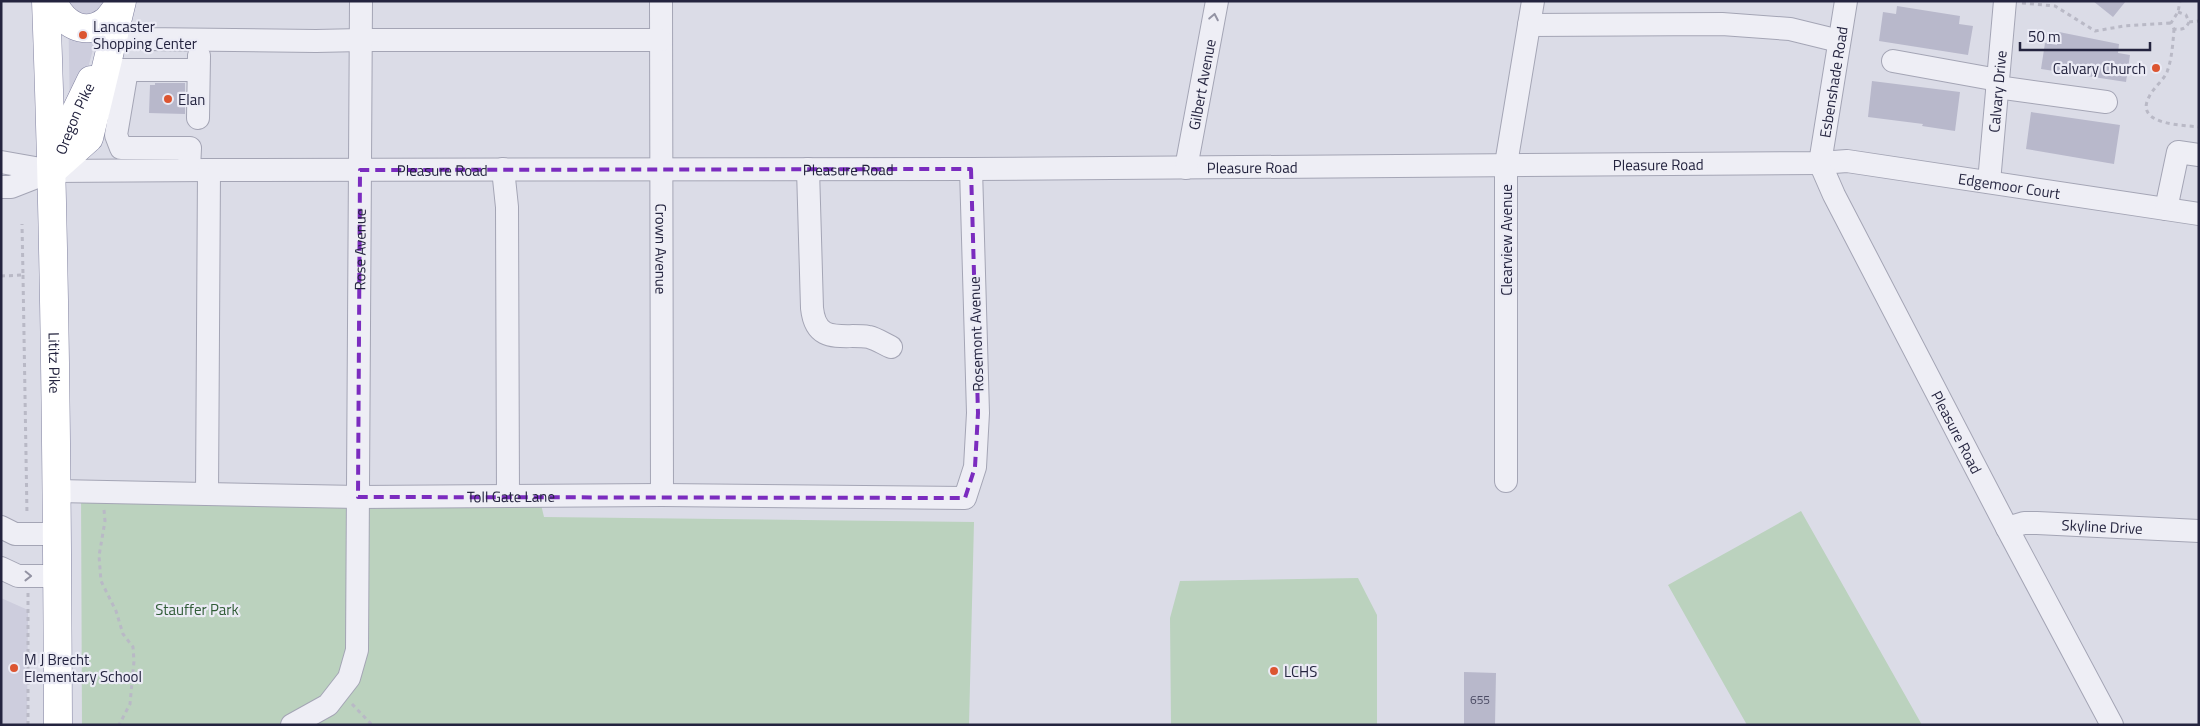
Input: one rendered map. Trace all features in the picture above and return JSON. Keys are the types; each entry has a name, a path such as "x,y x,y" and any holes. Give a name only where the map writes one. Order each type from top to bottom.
{"highway":[{"name":"Lititz Pike","path":"46,1 52,170 57,491 58,725"},
{"path":"53,1 64,20 78,28 86,29 96,27 107,20 122,1"},
{"name":"Oregon Pike","path":"52,170 74,115 112,35 122,1"},
{"name":"Oregon Pike","path":"52,170 89,138 116,70 112,35"}],"street":[{"name":"Rose Avenue","path":"292,725 328,705 349,678 357,650 361,1"},
{"name":"Crown Avenue","path":"661,1 662,495"},
{"name":"Gilbert Avenue","path":"1186,168 1217,1"},
{"name":"Clearview Avenue","path":"1506,481 1506,164 1533,1"},
{"name":"Esbenshade Road","path":"1820,163 1846,1"},
{"name":"Calvary Drive","path":"1989,182 1998,84 2011,2"},
{"path":"1529,25 1722,24 1790,29 1839,41"},
{"path":"112,35 144,39 199,40 661,40"},
{"path":"198,118 199,40"},
{"path":"1894,61 1998,84 2106,102"},
{"path":"198,70 116,70 116,135 121,148 190,148 199,170 207,494"},
{"path":"2166,209 2178,152 2199,155"},
{"path":"1,162 52,170"},
{"name":"Edgemoor Court","path":"1820,163 1865,162 2199,214"},
{"name":"Pleasure Road","path":"52,170 971,169 1820,163 1834,195 2007,528 2112,725"},
{"path":"503,169 507,207 508,496"},
{"path":"808,169 812,308 815,324 822,331 834,337 872,338 891,347"},
{"name":"Rosemont Avenue","path":"965,498 975,467 978,413 971,169"},
{"path":"1,187 11,187 52,170"},
{"name":"Toll Gate Lane","path":"57,491 358,497 662,495 965,498"},
{"name":"Skyline Drive","path":"2007,528 2024,523 2037,523 2199,531"},
{"path":"1,527 15,534 57,534"},
{"path":"1,568 18,576 57,576"}],"path":[{"path":"2180,1 2178,12 2172,23 2174,29 2168,70 2148,97 2146,106 2150,116 2158,122 2199,127"},
{"path":"2011,2 2055,6 2095,31 2124,26 2172,23"},
{"path":"2178,12 2186,15 2189,22"},
{"path":"2174,29 2182,30 2189,22 2199,20"},
{"path":"22,224 28,534"},
{"path":"1,276 23,275"},
{"path":"104,492 105,521 100,542 99,570 101,581 116,611 123,634 133,647 134,662 130,704 119,725"},
{"path":"28,576 28,725"},
{"path":"337,693 361,712 372,725"}],"highlighted area":[{"path":"971,169 978,413 975,467 965,498 358,497 360,170"}],"shaded area":[{"name":"Lancaster Shopping Center","path":"68,1 106,1 88,68 70,114"},
{"name":"M J Brecht Elementary School","path":"1,598 28,610 27,725 1,725"}],"green space":[{"name":"Stauffer Park","path":"81,491 539,496 544,517 974,522 969,725 82,725"},
{"path":"1801,511 1922,725 1747,725 1668,585"},
{"name":"LCHS","path":"1358,578 1377,615 1377,725 1171,725 1170,618 1180,581"}],"building":[{"path":"2093,1 2126,1 2113,17"},
{"path":"1897,6 1960,16 1959,24 1973,26 1968,55 1879,41 1883,12 1896,14"},
{"path":"2059,32 2119,44 2118,53 2130,55 2126,82 2041,69 2045,43 2057,45"},
{"path":"1872,81 1960,92 1955,131 1922,126 1923,124 1868,117"},
{"name":"Elan","path":"155,83 185,83 185,114 149,113 150,85 155,85"},
{"path":"2031,112 2120,125 2114,164 2026,149"},
{"path":"1464,672 1496,673 1495,725 1464,725"}],"place":[{"name":"Lancaster Shopping Center","path":"83,35"},
{"name":"Calvary Church","path":"2156,68"},
{"name":"Elan","path":"168,99"},
{"name":"M J Brecht Elementary School","path":"14,668"},
{"name":"LCHS","path":"1274,671"}]}
